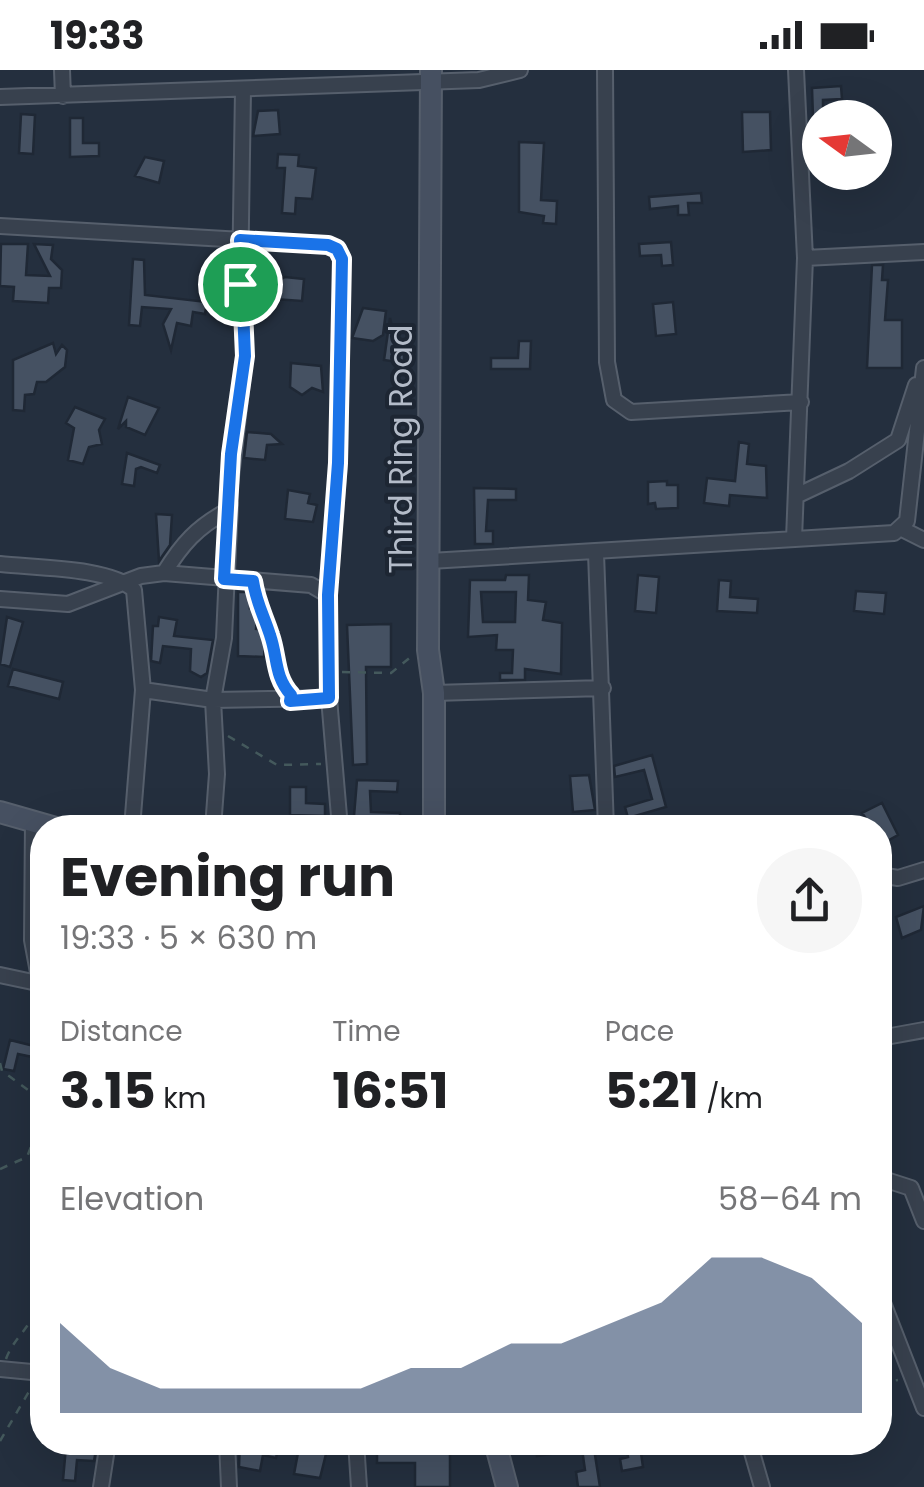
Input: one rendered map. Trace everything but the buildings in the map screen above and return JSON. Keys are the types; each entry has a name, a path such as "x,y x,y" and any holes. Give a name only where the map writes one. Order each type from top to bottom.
{"street":[{"path":"62,70 64,96"},
{"path":"0,97 243,90 348,76 431,75 479,80 520,70"},
{"path":"604,70 607,362 614,400 630,412 801,402"},
{"path":"794,539 805,258 796,70"},
{"name":"Third Ring Road","path":"431,75 428,650 434,693 434,815"},
{"path":"214,815 217,774 213,700 224,638 231,454 245,356 240,240 243,90"},
{"path":"0,226 328,245 337,249 342,259 328,674 340,815"},
{"path":"805,258 924,252"},
{"path":"796,496 848,471 898,440 924,365"},
{"path":"902,529 907,521 924,365"},
{"path":"164,573 182,544 210,518 226,512 230,500"},
{"path":"430,561 596,553 902,529 924,540"},
{"path":"596,553 605,815"},
{"path":"0,564 94,574 126,582 134,590 142,690 133,815"},
{"path":"311,586 332,571"},
{"path":"0,598 68,604 126,582 164,573 311,586 328,595"},
{"path":"434,693 602,688"},
{"path":"142,690 213,700 329,698"},
{"path":"0,812 30,820"},
{"path":"892,877 924,870"},
{"path":"0,975 30,984"},
{"path":"892,1036 924,1030"},
{"path":"892,1182 910,1188 924,1221"},
{"path":"892,1324 924,1408"},
{"path":"1,1369 30,1371"},
{"path":"101,1487 106,1455"},
{"path":"228,1455 229,1487"},
{"path":"357,1455 359,1487"},
{"path":"498,1455 507,1487"},
{"path":"753,1455 762,1487"}],"path":[{"path":"253,581 258,614 272,638 279,681 291,695 290,701"},
{"path":"328,674 391,673 408,658 428,650"},
{"path":"214,727 277,765 304,768 338,762"},
{"path":"0,1063 2,1071 30,1091"},
{"path":"0,1169 27,1157 30,1149"},
{"path":"1,1369 12,1341 30,1321"},
{"path":"892,1381 914,1376"},
{"path":"0,1441 30,1394"}],"route":[{"path":"240,240 328,245 337,249 342,259 338,463 328,595 329,698 290,701 291,695 279,681 272,638 258,614 253,581 224,579 231,454 245,356 240,284 240,240"}]}
